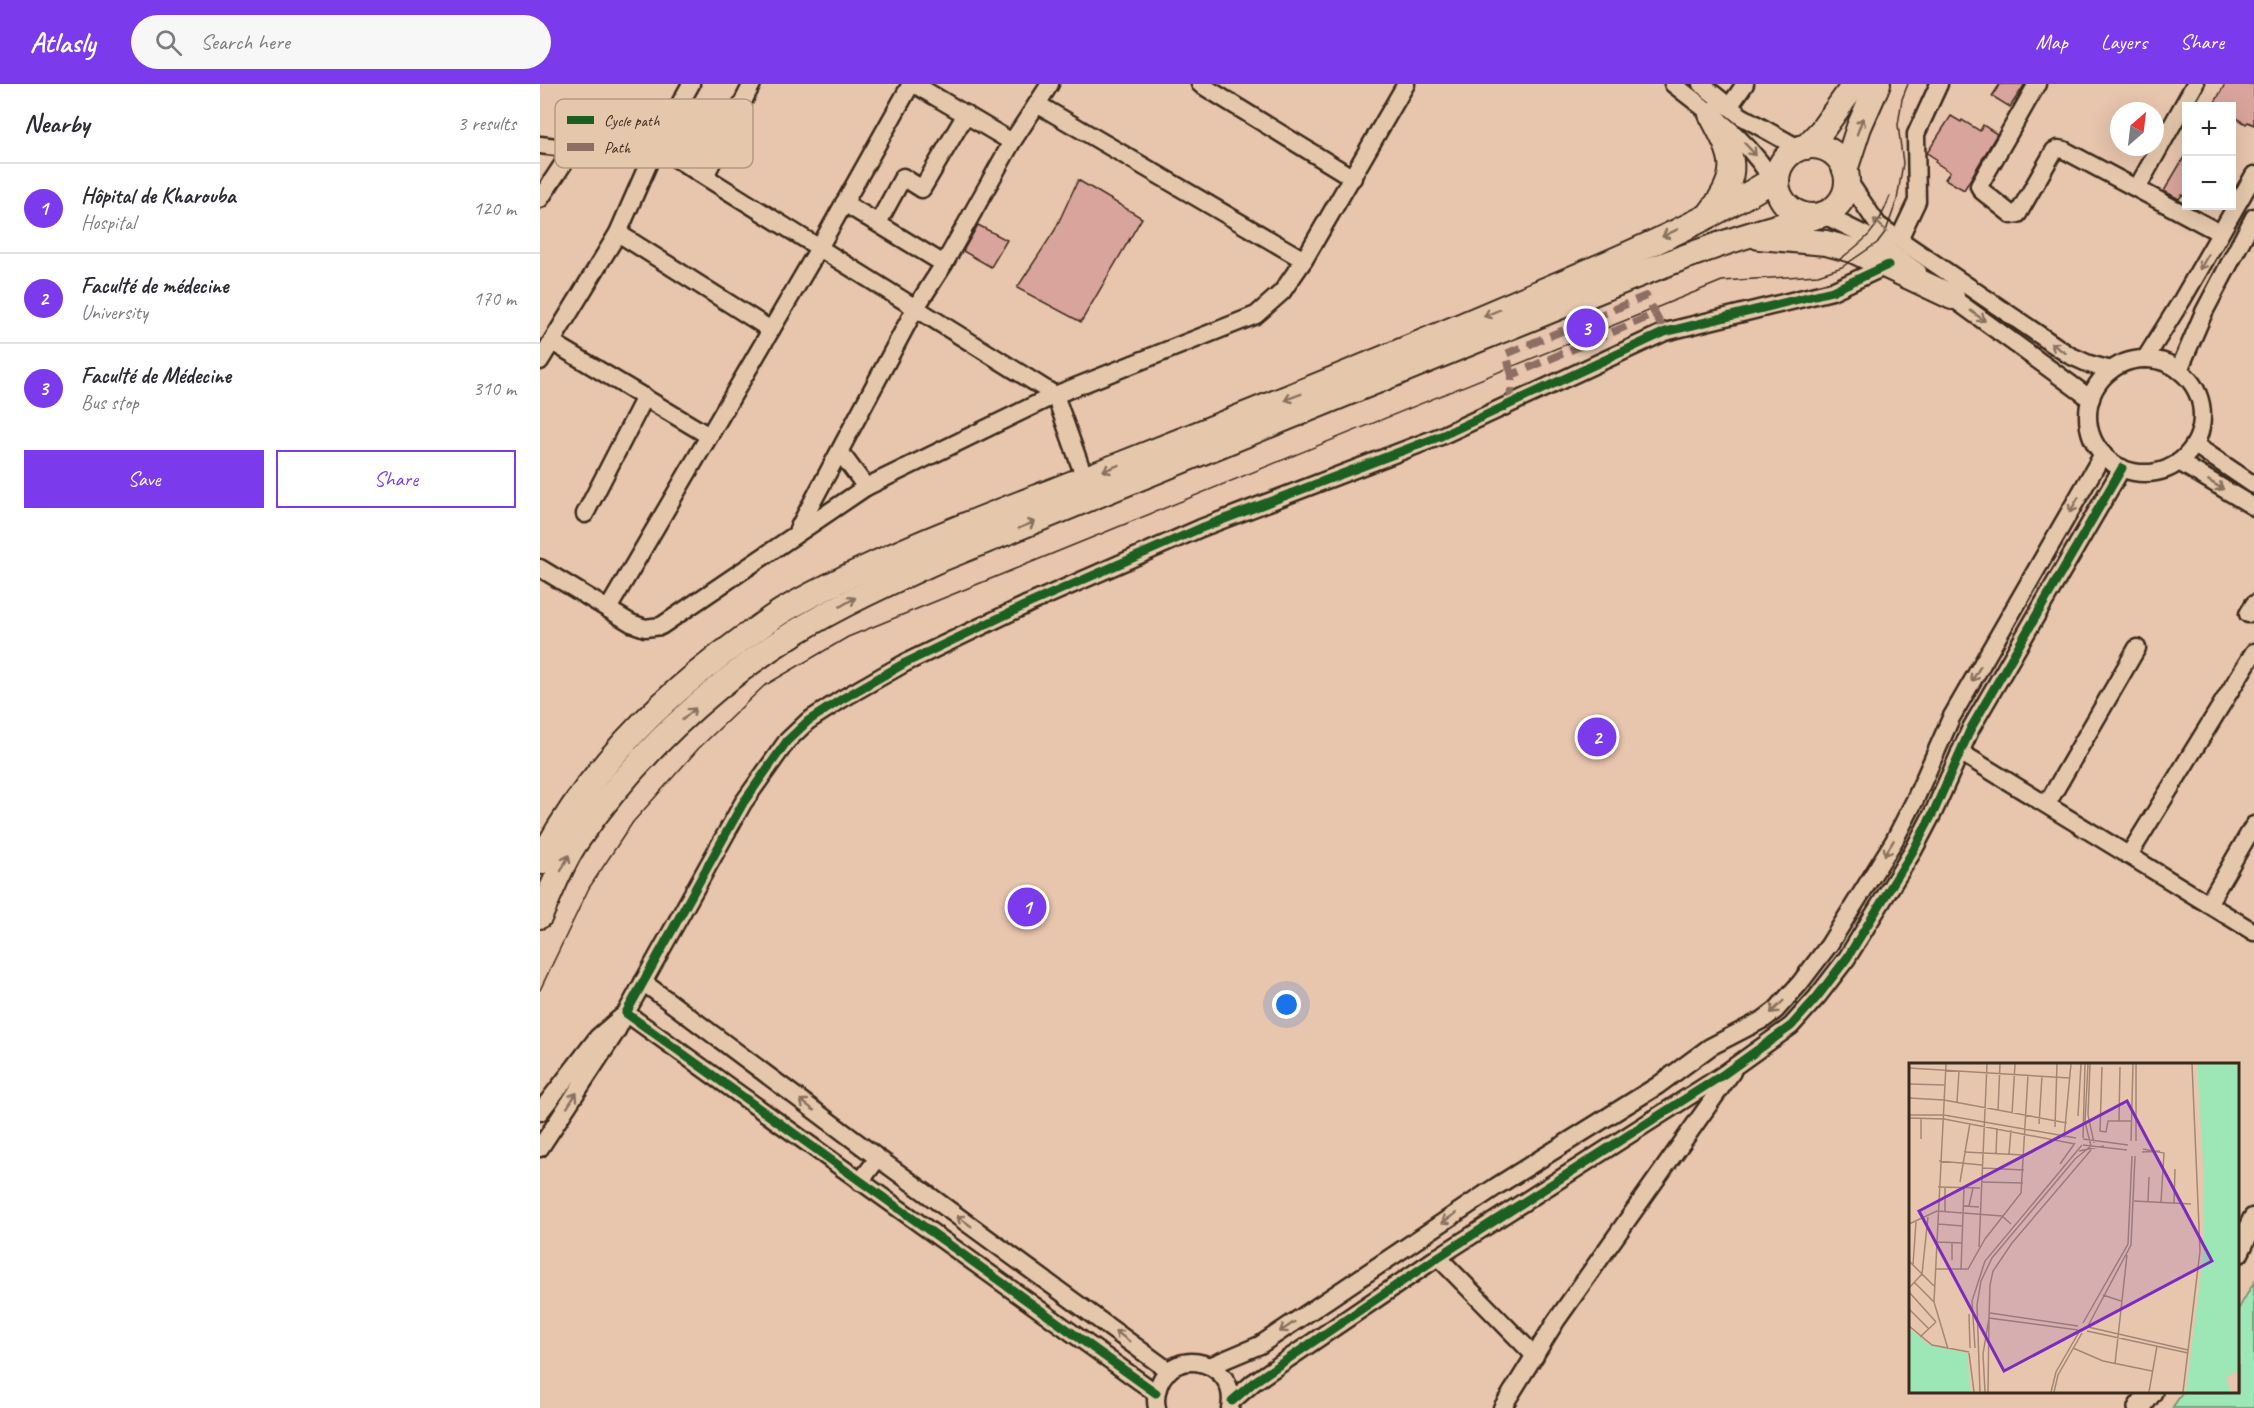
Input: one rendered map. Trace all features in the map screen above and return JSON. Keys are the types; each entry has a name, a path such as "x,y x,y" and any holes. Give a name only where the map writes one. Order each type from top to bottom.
{"highway":[{"path":"540,862 555,833 597,773 653,711 708,663 781,612 851,575 1316,388 1587,272 1707,216 1776,182 1784,160 1790,154 1803,148 1822,130 1855,84"},
{"path":"540,916 574,844 615,791 672,729 725,681 793,634 859,597 936,561 1406,368 1742,237 1819,215 1839,204 1846,188 1846,174 1859,127 1878,84"},
{"path":"1707,216 1728,187 1732,166 1720,110"},
{"path":"1803,148 1826,149 1840,161 1846,174"},
{"path":"1776,182 1788,207 1804,216 1819,215"},
{"path":"1742,237 1826,243 1852,250 1952,297"}],"main road":[{"path":"2239,1250 2254,1219"},
{"path":"2139,1408 2150,1393"}],"street":[{"path":"683,99 691,84"},
{"path":"745,99 753,84"},
{"path":"608,609 913,84 1012,142"},
{"path":"796,533 915,309 944,264 1012,142 1050,84"},
{"path":"1200,84 1353,178"},
{"path":"540,568 641,627 660,626 866,487 1055,395 1256,315 1282,292 1304,260 1406,84"},
{"path":"1673,84 1720,110 1803,148"},
{"path":"1701,84 1776,182"},
{"path":"1720,110 1745,84"},
{"path":"1899,239 1917,201 1916,134 1939,84"},
{"path":"2037,84 1979,186 1982,192 2013,214 2018,214 2054,152 2058,149 2064,150 2220,233"},
{"path":"2137,189 2195,84"},
{"path":"1037,104 1304,260"},
{"path":"844,203 878,223 903,177 922,189 966,114"},
{"path":"540,145 555,147"},
{"path":"540,199 560,168"},
{"path":"540,361 618,233 646,168"},
{"path":"691,168 1055,395 1085,479"},
{"path":"705,177 710,168"},
{"path":"1846,174 1878,225 2069,355 2111,370"},
{"path":"2145,359 2254,175"},
{"path":"844,203 944,264"},
{"path":"1819,215 1869,237 2091,399"},
{"path":"2178,370 2204,312 2254,217"},
{"path":"618,233 771,330"},
{"path":"540,1148 616,1032 743,803 786,741 808,720 887,673 1028,604 1190,532 1441,436 1665,333 1832,291 1888,266"},
{"path":"552,342 709,436"},
{"path":"2145,359 2157,360 2178,370 2194,388 2201,404 2202,422 2195,445 2179,462 2169,468 2145,473 2122,468 2103,454 2091,434 2088,410 2102,378 2122,364 2145,359"},
{"path":"585,514 645,397"},
{"path":"2195,445 2254,484"},
{"path":"840,452 866,487"},
{"path":"1210,1366 1260,1345 1497,1186 1657,1086 1710,1047 1764,1019 1776,1010 1829,945 1866,887 1914,802 1951,718 2103,454"},
{"path":"2179,462 2254,507"},
{"path":"1232,1406 1254,1382 1438,1257 1738,1064 1791,1026 1817,997 1847,957 1913,852 1971,728 2122,468"},
{"path":"2047,804 2137,648"},
{"path":"2129,855 2254,652"},
{"path":"1960,752 2254,932"},
{"path":"2208,904 2254,825"},
{"path":"643,982 1169,1371"},
{"path":"540,1112 598,1037 626,1013"},
{"path":"626,1013 1157,1400 1161,1381 1169,1371 1180,1364 1192,1362 1210,1366 1225,1378 1230,1389 1232,1406"},
{"path":"1746,1029 1759,1050"},
{"path":"1502,1408 1556,1321 1738,1064"},
{"path":"860,1182 878,1158"},
{"path":"1438,1257 1534,1356"}],"green space":[{"path":"2254,1282 2254,1408 2172,1408 2182,1393 2239,1393 2239,1308"}],"building":[{"path":"2000,84 2025,84 2010,107 1992,96"},
{"path":"2225,84 2254,84 2254,125 2248,122 2246,124 2236,118 2236,102 2215,102"},
{"path":"1951,116 1980,131 1983,125 1997,134 1964,190 1945,179 1950,172 1935,162 1936,159 1927,153"},
{"path":"2182,160 2182,195 2179,199 2164,191"},
{"path":"1078,180 1142,218 1081,322 1017,288 1055,230"},
{"path":"978,225 1007,240 991,267 963,251"}],"tram line":[{"path":"540,990 589,888 633,822 699,748 764,686 848,637 1722,281 1818,275 1842,267 1877,243 1886,231 1897,200 1903,163 1898,125 1902,99 1908,84"},
{"path":"1839,260 1857,246 1876,226 1890,196"}],"marked path":[{"path":"1512,375 1506,354 1646,296 1655,314"},
{"path":"1510,404 1512,375 1655,314 1665,332"}],"cycle path":[{"path":"1156,1393 626,1013 743,803 787,741 808,721 905,663 1028,604 1201,528 1441,436 1665,332 1832,291 1888,265"},
{"path":"1232,1401 1254,1382 1438,1257 1724,1074 1791,1026 1847,958 1913,851 1934,811 1971,728 2122,468"}],"place":[{"name":"Faculté de Médecine","path":"1586,328"},
{"name":"Faculté de médecine","path":"1597,737"},
{"name":"Hôpital de Kharouba","path":"1027,907"}]}
